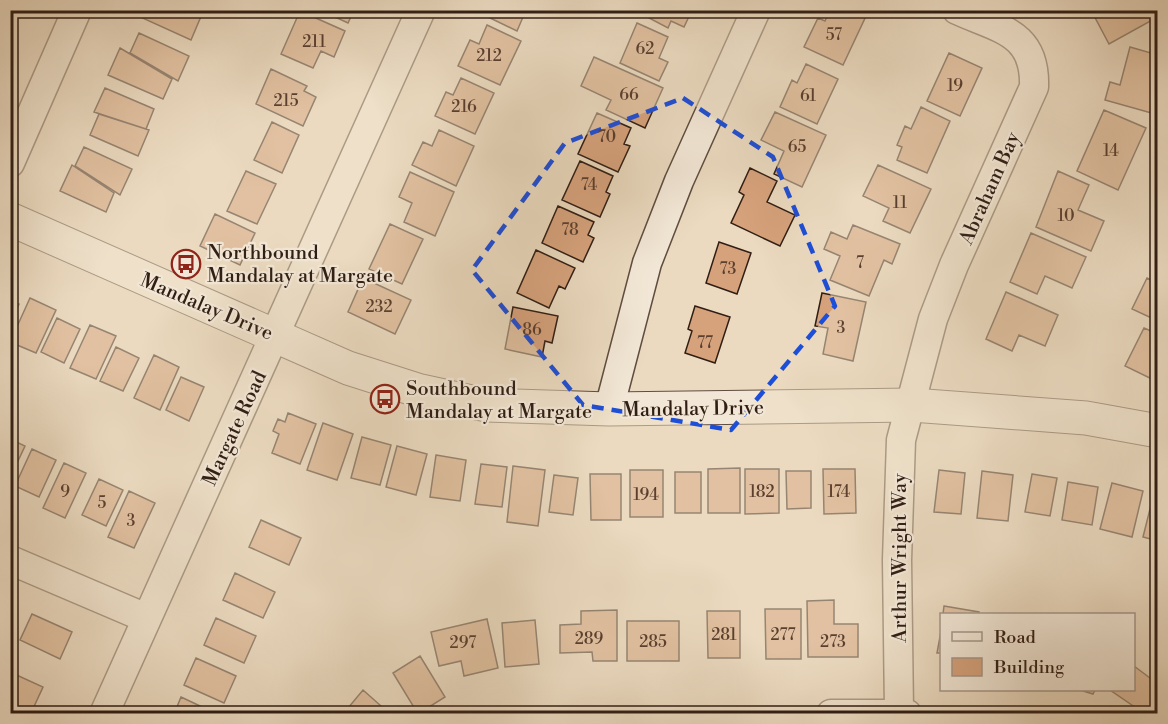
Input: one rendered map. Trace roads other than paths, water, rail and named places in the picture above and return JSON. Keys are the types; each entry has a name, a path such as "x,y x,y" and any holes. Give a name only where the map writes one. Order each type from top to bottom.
{"street":[{"path":"10,163 77,10"},
{"name":"Margate Road","path":"104,714 421,10"},
{"path":"609,409 648,263 680,181 756,10"},
{"name":"Abraham Bay","path":"912,405 933,320 954,265 1034,87 1034,71 1020,38 957,10"},
{"name":"Mandalay Drive","path":"10,219 348,368 417,390 486,405 609,409 912,405 1086,418 1158,431"},
{"name":"Arthur Wright Way","path":"903,713 898,497 901,440 912,405"},
{"path":"10,560 146,618"},
{"path":"831,714 903,713"}],"place":[{"name":"Northbound Mandalay at Margate","path":"186,264"},
{"name":"Southbound Mandalay at Margate","path":"385,399"}]}
